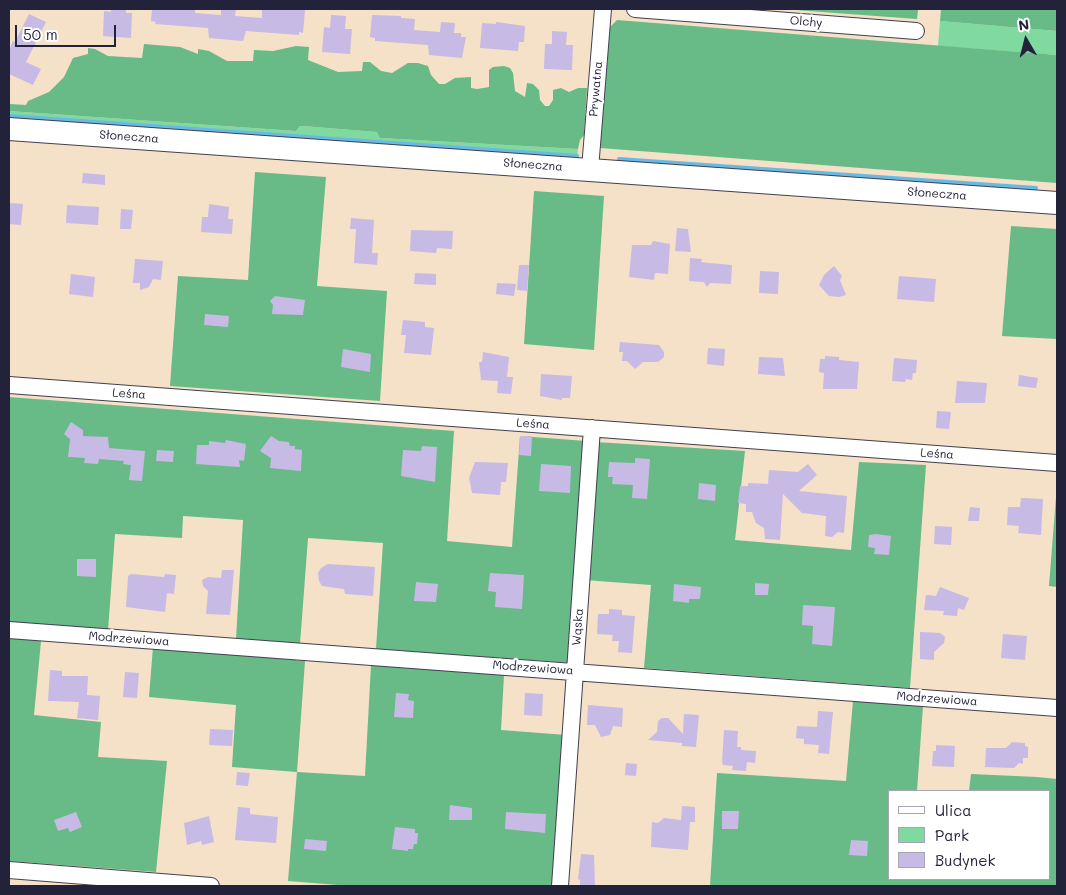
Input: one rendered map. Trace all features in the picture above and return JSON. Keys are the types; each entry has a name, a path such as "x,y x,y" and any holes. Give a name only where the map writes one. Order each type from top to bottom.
{"main road":[{"name":"Słoneczna","path":"9,130 1057,203"}],"street":[{"name":"Prywatna","path":"590,169 603,9"},
{"name":"Olchy","path":"635,9 916,31"},
{"name":"Leśna","path":"9,385 1057,463"},
{"name":"Wąska","path":"560,886 592,428"},
{"name":"Modrzewiowa","path":"9,630 1057,708"},
{"path":"9,870 211,886"}],"green space":[{"path":"781,9 917,9 918,10 917,19"},
{"path":"941,9 1057,9 1057,31 940,21"},
{"path":"617,20 1057,55 1057,183 600,148 610,27"},
{"path":"940,21 1057,31 1057,55 938,46"},
{"path":"144,44 180,47 198,54 198,49 209,51 227,61 253,61 254,50 273,51 296,46 309,47 308,60 338,72 362,71 363,62 370,62 381,71 392,73 408,63 418,63 428,66 431,75 439,84 445,84 455,78 471,77 471,88 477,89 489,87 489,70 493,67 504,66 510,68 513,73 515,91 525,97 527,83 533,84 539,90 540,100 545,106 549,106 553,100 553,90 561,88 569,92 578,88 587,88 584,135 580,140 578,149 380,138 377,132 303,126 300,126 296,131 9,111 9,104 26,105 28,101 49,92 64,77 73,58 88,54 88,48 95,49 108,56 142,58"},
{"path":"9,111 296,131 300,126 303,126 378,132 380,138 578,149 577,159 9,118"},
{"path":"255,172 326,177 317,286 387,291 380,401 170,386 178,276 248,280"},
{"path":"534,191 604,196 594,350 524,344"},
{"path":"1011,226 1057,229 1057,339 1002,336"},
{"path":"9,397 454,431 447,541 512,547 520,436 586,441 571,663 376,649 383,543 308,538 300,644 236,639 243,520 183,516 182,538 115,534 108,631 9,623"},
{"path":"595,442 745,451 735,540 851,550 859,462 926,465 910,688 644,668 651,585 585,580"},
{"path":"1057,484 1057,587 1049,586"},
{"path":"9,638 41,641 34,715 101,722 98,757 167,761 156,872 9,861"},
{"path":"153,647 305,661 297,772 232,767 236,705 149,697"},
{"path":"371,665 504,675 501,730 566,735 554,886 350,886 288,881 297,772 365,776"},
{"path":"853,701 923,706 917,790 888,790 888,880 1051,880 1051,790 969,790 971,774 1057,779 1057,886 710,886 717,773 846,781"}],"building":[{"path":"111,9 126,9 126,13 132,13 131,38 103,36 104,11 111,12"},
{"path":"152,9 195,9 195,13 221,15 221,9 236,9 235,16 262,18 262,9 305,10 303,33 299,32 299,35 246,31 243,41 209,38 208,28 155,24 156,22 151,21"},
{"path":"29,14 46,22 26,62 41,69 33,85 9,74 9,50"},
{"path":"331,15 346,16 345,29 352,29 350,54 322,52 324,27 330,28"},
{"path":"372,15 401,16 401,18 415,19 414,30 440,32 441,22 455,23 454,33 461,33 461,37 466,37 462,58 429,55 428,45 375,41 375,38 370,37"},
{"path":"496,22 525,26 524,42 519,42 518,51 480,48 482,23 496,24"},
{"path":"552,31 567,32 566,45 573,45 572,70 544,69 545,44 552,44"},
{"path":"83,173 105,175 105,185 82,183"},
{"path":"9,203 23,204 21,225 9,224"},
{"path":"209,204 229,207 228,219 233,219 232,234 201,232 202,217 208,217"},
{"path":"67,205 99,207 98,225 66,223"},
{"path":"121,209 133,210 131,229 120,229"},
{"path":"351,218 374,220 372,253 378,253 377,265 354,263 356,229 350,229"},
{"path":"677,228 688,229 691,252 675,251"},
{"path":"411,230 453,231 452,249 437,248 436,253 410,251"},
{"path":"653,241 670,244 668,274 655,273 654,280 629,277 632,245 651,245"},
{"path":"690,258 702,259 701,262 732,265 731,284 710,283 707,287 704,282 689,281"},
{"path":"135,259 163,261 161,280 153,279 149,287 140,290 140,283 133,283"},
{"path":"519,265 529,265 527,291 517,290"},
{"path":"834,266 842,276 840,280 846,295 839,297 829,296 819,285 824,275"},
{"path":"760,271 779,272 778,294 759,293"},
{"path":"415,273 436,274 436,285 414,284"},
{"path":"71,274 95,277 93,297 69,294"},
{"path":"899,276 936,279 934,302 897,299"},
{"path":"497,283 516,284 514,296 496,294"},
{"path":"275,296 305,300 303,315 272,314 273,305 270,301"},
{"path":"205,314 229,316 228,327 204,325"},
{"path":"403,320 425,322 425,327 434,328 431,355 404,353 406,335 401,335"},
{"path":"620,342 659,345 664,352 664,357 658,362 643,362 635,369 627,361 622,361 623,352 619,352"},
{"path":"708,348 725,349 724,366 707,364"},
{"path":"343,349 371,354 370,372 341,367"},
{"path":"483,352 509,357 507,377 513,377 511,394 497,393 498,381 481,380 479,362 482,362"},
{"path":"825,356 839,357 839,360 859,362 857,389 823,389 824,373 819,372 820,359 825,359"},
{"path":"759,357 783,358 785,376 758,374"},
{"path":"894,358 917,360 916,373 913,373 912,380 906,379 905,382 892,381"},
{"path":"541,374 572,376 570,398 562,398 562,400 540,396"},
{"path":"1019,375 1038,378 1036,388 1018,386"},
{"path":"957,381 987,383 985,403 955,403"},
{"path":"937,411 951,412 949,429 936,428"},
{"path":"71,422 83,430 83,436 108,437 109,448 145,451 142,481 129,480 131,465 123,464 124,461 99,459 98,464 84,463 85,458 68,457 70,439 64,434"},
{"path":"271,436 279,441 289,442 290,446 295,446 295,449 302,450 301,471 270,468 271,458 260,451"},
{"path":"520,436 532,436 531,456 519,455"},
{"path":"226,440 246,444 244,461 239,460 240,467 196,464 197,445 209,445 209,441 225,443"},
{"path":"422,446 437,447 435,482 401,476 403,450 421,451"},
{"path":"157,450 174,451 173,462 156,461"},
{"path":"635,458 650,459 647,499 632,498 633,485 612,484 613,477 608,477 609,462 635,463"},
{"path":"475,462 508,463 506,482 501,482 500,495 472,493 469,478"},
{"path":"541,464 571,466 570,493 539,491"},
{"path":"808,464 817,475 799,491 847,496 844,533 838,532 832,537 825,536 826,516 802,513 783,494 780,540 765,539 764,528 756,523 752,512 746,512 746,504 738,503 740,486 748,486 748,483 768,484 769,470 798,472"},
{"path":"699,483 716,485 715,501 698,499"},
{"path":"1021,498 1043,499 1041,535 1018,533 1019,526 1007,525 1008,507 1020,507"},
{"path":"970,507 980,508 979,521 968,521"},
{"path":"935,526 952,527 951,545 934,544"},
{"path":"869,535 891,536 889,555 874,554 875,548 868,547"},
{"path":"77,559 96,559 96,577 77,576"},
{"path":"328,564 375,567 373,596 345,594 344,589 322,586 318,573 321,568"},
{"path":"222,570 234,570 230,615 206,614 208,591 203,586 202,580 208,577 221,578"},
{"path":"490,573 524,575 522,609 495,607 496,592 488,591"},
{"path":"131,574 164,577 165,574 176,575 174,594 167,593 165,612 126,607 128,576"},
{"path":"416,582 438,584 436,602 414,601"},
{"path":"755,583 769,584 768,595 755,595"},
{"path":"674,584 701,587 700,599 689,599 689,603 673,601"},
{"path":"940,587 969,598 964,610 958,608 957,616 943,615 944,611 924,610 926,595 936,596"},
{"path":"803,605 835,607 832,646 812,644 813,626 802,625"},
{"path":"609,609 622,610 622,615 635,616 632,653 618,652 619,641 612,641 613,635 597,634 598,614 609,614"},
{"path":"920,632 940,633 945,637 944,643 934,652 934,660 920,659"},
{"path":"1003,634 1027,636 1025,660 1001,658"},
{"path":"50,670 62,671 62,676 88,676 87,695 100,696 98,720 77,718 79,702 48,701"},
{"path":"125,672 139,673 137,698 123,697"},
{"path":"396,693 409,694 408,700 414,701 413,718 394,717"},
{"path":"525,693 543,694 542,716 524,715"},
{"path":"588,705 623,708 622,727 613,726 610,735 601,737 595,725 587,725"},
{"path":"818,711 833,712 829,754 818,753 819,745 804,744 804,739 796,738 797,726 817,727"},
{"path":"684,714 699,715 696,747 682,746 682,743 648,740 657,732 658,721 662,718 668,718 683,734"},
{"path":"210,729 233,730 232,746 209,745"},
{"path":"724,730 738,731 737,747 741,747 741,750 756,751 755,763 747,762 746,771 732,770 733,766 723,765"},
{"path":"1012,742 1025,743 1025,746 1028,747 1028,758 1023,758 1023,764 1019,763 1014,768 985,767 986,748 1006,748"},
{"path":"936,745 955,746 954,767 932,766 933,751 936,751"},
{"path":"626,763 637,764 636,776 625,775"},
{"path":"237,772 250,773 248,786 236,785"},
{"path":"450,805 472,808 472,820 449,820"},
{"path":"682,806 695,807 695,822 690,822 688,850 651,847 652,822 658,823 664,818 681,820"},
{"path":"238,807 250,808 250,814 278,817 276,843 235,840"},
{"path":"722,811 739,811 738,829 722,829"},
{"path":"76,812 82,827 70,832 68,828 58,831 54,820"},
{"path":"506,812 546,814 545,833 505,829"},
{"path":"209,816 214,842 202,845 201,841 187,845 184,823"},
{"path":"395,827 415,829 415,833 418,833 417,844 414,844 413,849 408,849 408,851 392,849"},
{"path":"305,839 327,841 326,851 304,849"},
{"path":"851,840 868,841 867,856 849,855"},
{"path":"581,854 594,855 595,886 580,886 580,880 578,879"}],"waterway":[{"path":"9,116 577,156"},
{"path":"619,159 1036,188"}]}
